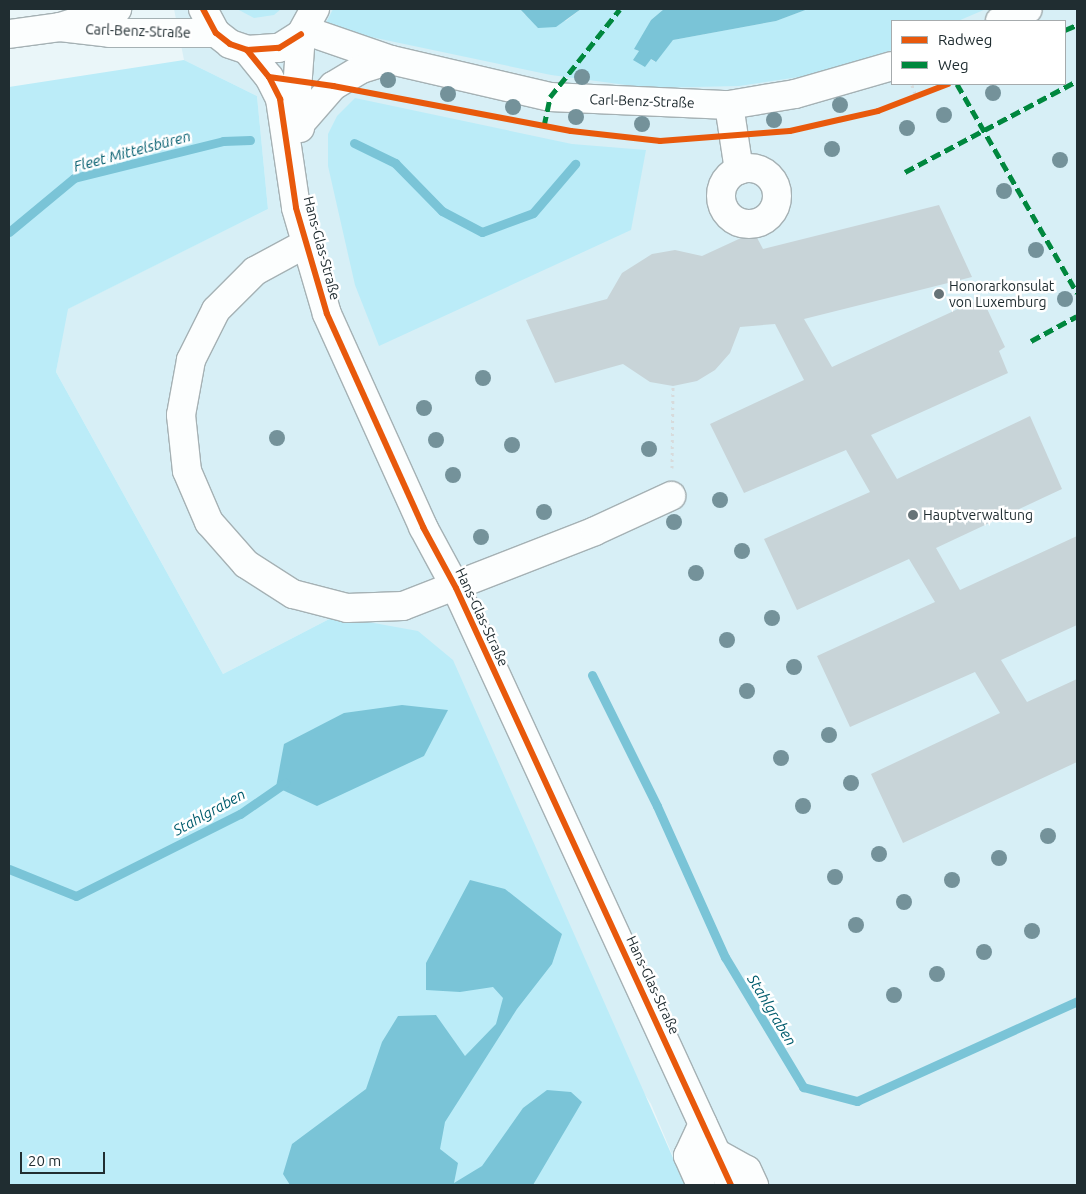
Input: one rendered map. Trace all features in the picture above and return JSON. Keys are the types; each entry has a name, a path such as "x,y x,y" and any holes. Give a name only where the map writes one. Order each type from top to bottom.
{"street":[{"name":"Carl-Benz-Straße","path":"9,34 60,27 117,9"},
{"name":"Carl-Benz-Straße","path":"203,9 216,33 230,44 247,50 278,48 307,25 391,60 550,97 729,105 794,94 891,66"},
{"path":"1002,20 1028,9"},
{"name":"Hans-Glas-Straße","path":"305,244 296,90 307,25"},
{"name":"Carl-Benz-Straße","path":"60,27 110,33 216,33"},
{"name":"Hans-Glas-Straße","path":"247,50 269,77 280,100 305,244 327,314 423,527 456,588 730,1185"},
{"path":"299,125 334,86 362,69 391,60"},
{"path":"729,105 740,170"},
{"path":"305,244 255,270 216,310 191,360 180,415 187,471 206,513 246,564 293,594 347,608 403,606 456,588 671,496"},
{"path":"701,1185 688,1156 703,1124"},
{"path":"716,1153 747,1170 754,1185"}],"path":[{"path":"911,85 916,96"},
{"path":"671,496 673,386"}],"shaded area":[{"path":"174,9 1077,9 1077,1185 685,1185 651,1104 335,616 223,674 56,372 67,309 268,209 257,96 184,60"},
{"path":"237,9 281,9 274,15 254,18"},
{"path":"333,9 520,9 525,15 566,21 581,9 664,9 651,20 635,49 655,62 673,40 776,21 808,9 986,9 960,20 891,20 891,50 812,75 739,86 649,88 551,75 333,29 326,23"},
{"path":"520,9 581,9 556,27 538,28"},
{"path":"664,9 808,9 776,21 673,40 656,62 651,59 645,67 633,60 639,51 634,49 651,20"},
{"path":"184,60 257,96 268,209 68,309 56,372 223,674 335,616 418,631 453,660 685,1185 9,1185 9,87"},
{"path":"355,98 572,144 646,150 631,230 379,346 355,285 328,166 328,134 337,116"},
{"path":"402,705 448,710 424,756 317,806 276,787 284,744 344,713"},
{"path":"470,880 505,889 562,934 552,964 517,1009 445,1122 440,1149 458,1163 454,1183 482,1166 523,1108 547,1090 571,1092 582,1102 533,1185 290,1185 283,1174 292,1144 366,1089 382,1042 398,1016 436,1015 465,1056 496,1024 503,998 493,987 460,992 426,990 426,963"}],"building":[{"name":"Hauptverwaltung","path":"939,205 972,277 804,319 832,367 982,298 1005,347 999,351 1008,373 871,435 897,479 1030,416 1062,489 936,548 960,590 1077,536 1077,625 1001,660 1027,702 1077,679 1077,762 903,843 871,774 1000,713 975,672 850,727 817,656 935,602 909,559 797,610 764,539 870,492 846,450 744,493 710,424 804,380 775,324 740,327 730,353 715,370 697,381 673,386 650,382 623,364 555,383 526,320 607,299 622,273 652,254 675,250 702,256 754,232 763,249"}],"waterway":[{"name":"Fleet Mittelsbüren","path":"9,232 74,178 223,141 250,140"},
{"name":"Fleet Mittelsbüren","path":"354,143 395,163 442,211 482,232 533,213 575,164"},
{"name":"Stahlgraben","path":"592,675 657,806 725,957 803,1087 857,1101 1077,1001"},
{"name":"Stahlgraben","path":"9,869 76,896 240,814 285,783"}],"marked path":[{"path":"544,126 550,97 620,9"},
{"path":"1066,30 1077,25"},
{"path":"905,172 1077,81"},
{"path":"958,85 1077,293"},
{"path":"1031,341 1077,316"}],"cycle path":[{"path":"203,9 216,33 230,44 247,50 279,48 301,34"},
{"path":"247,50 269,77 280,99 296,208 327,314 423,527 456,588 731,1185"},
{"path":"269,77 333,86 571,131 660,141 790,131 878,111 945,85"}],"place":[{"name":"Honorarkonsulat von Luxemburg","path":"939,294"},
{"name":"Hauptverwaltung","path":"913,515"}]}
